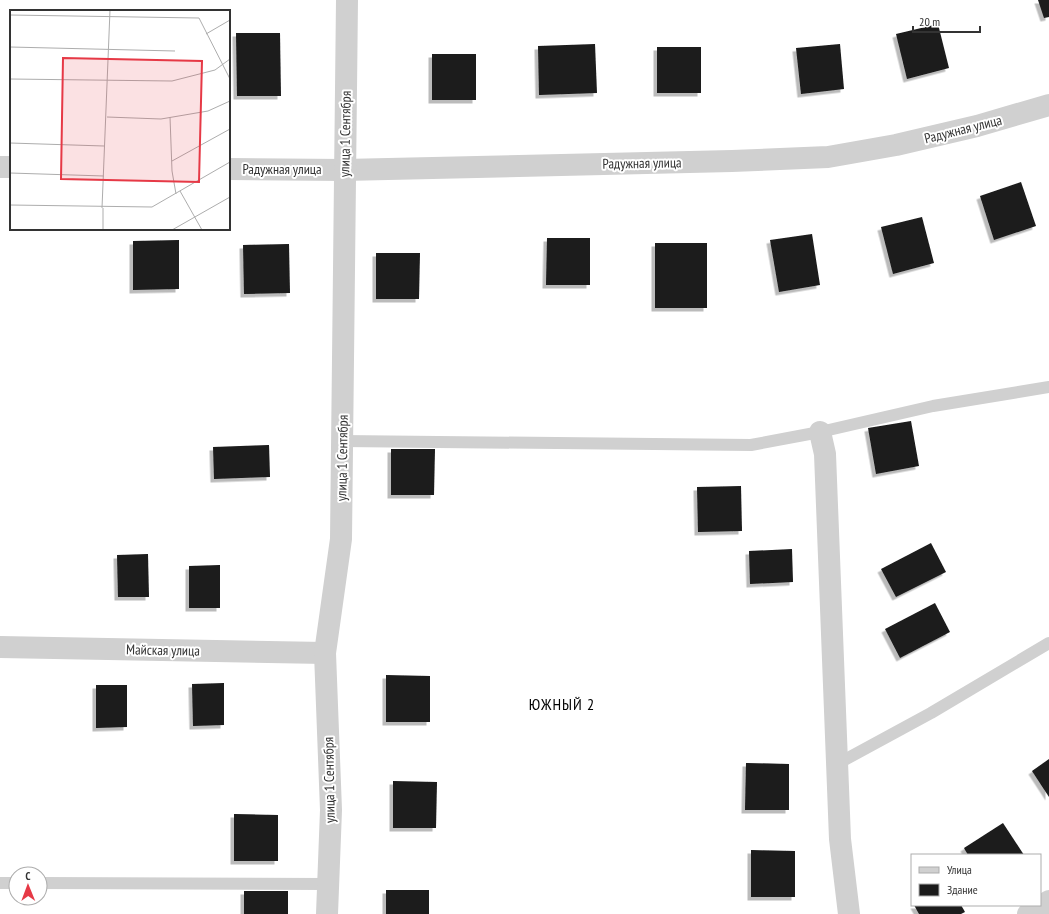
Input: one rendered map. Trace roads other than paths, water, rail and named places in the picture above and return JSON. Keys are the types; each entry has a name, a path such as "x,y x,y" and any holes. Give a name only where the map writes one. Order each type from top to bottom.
{"street":[{"name":"улица 1 Сентября","path":"327,914 331,810 325,653 341,538 347,0"},
{"name":"Радужная улица","path":"230,169 344,170 732,162 828,157 896,145 977,126 1049,105"},
{"path":"820,432 825,454 840,839 849,914"},
{"name":"Майская улица","path":"0,647 325,653"},
{"path":"1028,914 1041,906"}],"lane":[{"path":"342,441 751,445 820,432 933,406 1049,387"},
{"path":"837,764 931,713 1049,643"},
{"path":"48,883 328,884"}],"district":[{"name":"ЮЖНЫЙ 2","path":"562,704"}]}
